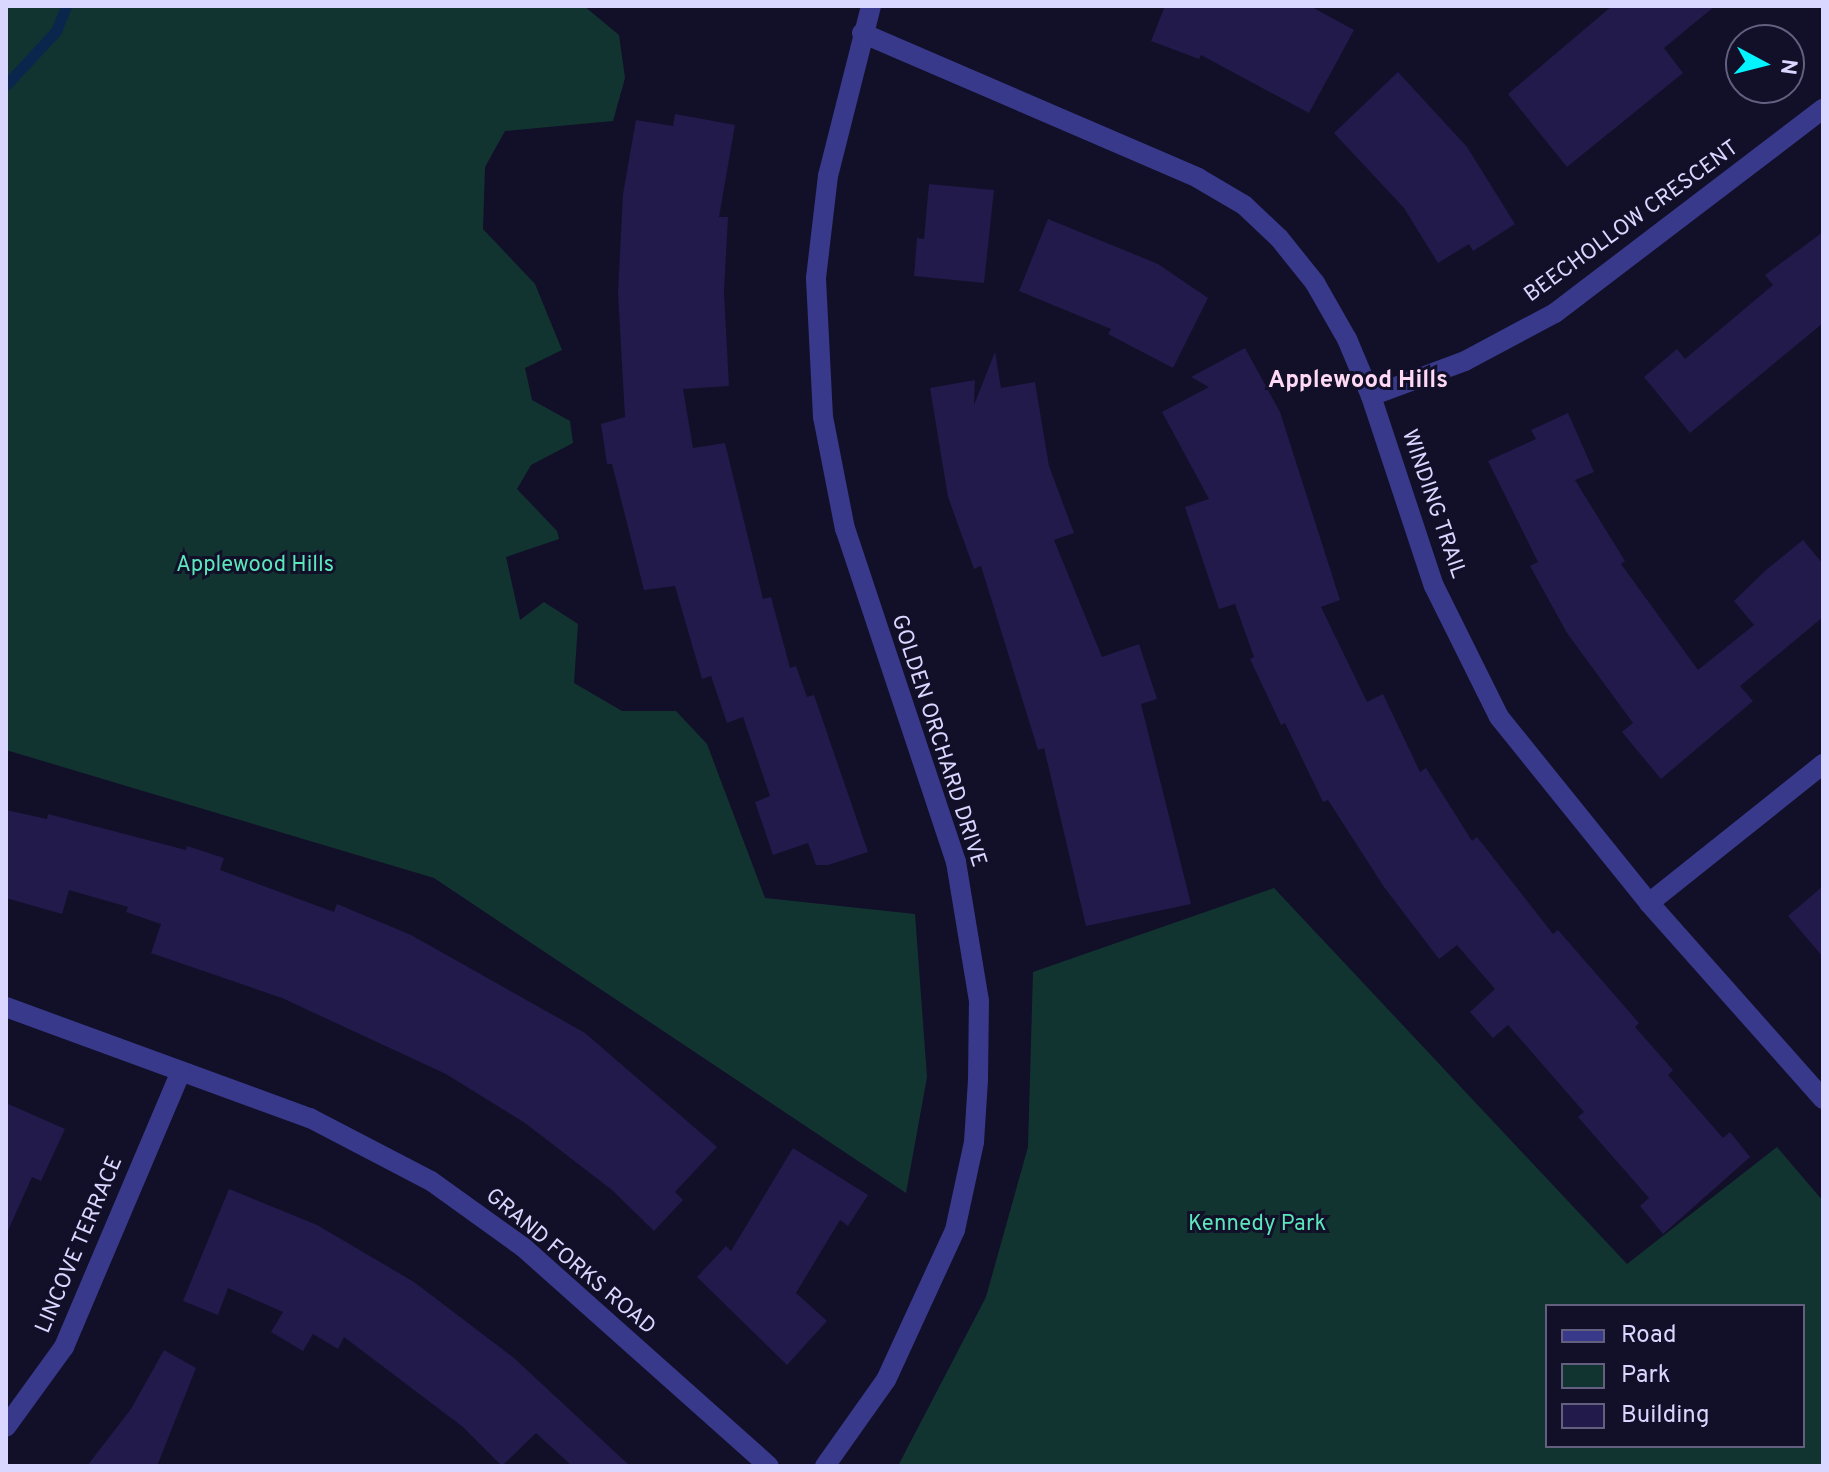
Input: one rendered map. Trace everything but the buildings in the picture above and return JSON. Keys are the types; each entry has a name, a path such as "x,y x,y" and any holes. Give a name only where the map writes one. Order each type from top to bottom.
{"street":[{"name":"GOLDEN ORCHARD DRIVE","path":"825,1466 886,1380 955,1230 974,1142 978,1080 979,1001 956,862 845,529 823,417 816,278 828,176 871,6"},
{"name":"WINDING TRAIL","path":"862,33 1198,178 1244,205 1315,283 1371,396 1434,586 1469,664 1542,776 1649,903 1823,1099"},
{"name":"BEECHOLLOW CRESCENT","path":"1371,396 1465,361 1555,313 1823,109"},
{"path":"1649,903 1823,764"},
{"name":"GRAND FORKS ROAD","path":"6,1007 310,1118 431,1181 523,1247 769,1466"},
{"name":"LINCOVE TERRACE","path":"6,1427 64,1347 181,1072"}],"green space":[{"name":"Applewood Hills","path":"6,6 584,6 619,35 625,78 613,121 505,131 485,167 483,229 535,284 562,350 525,368 532,400 570,421 573,443 531,465 517,489 557,531 559,539 506,557 520,620 544,602 578,624 574,683 622,711 676,711 707,744 765,898 915,914 927,1077 906,1193 434,878 6,750"},
{"name":"Kennedy Park","path":"1274,888 1627,1264 1777,1147 1823,1201 1823,1466 898,1466 986,1297 1028,1147 1033,972"}],"waterway":[{"path":"6,85 56,31 66,6"}],"district":[{"name":"Applewood Hills","path":"1358,382"}]}
